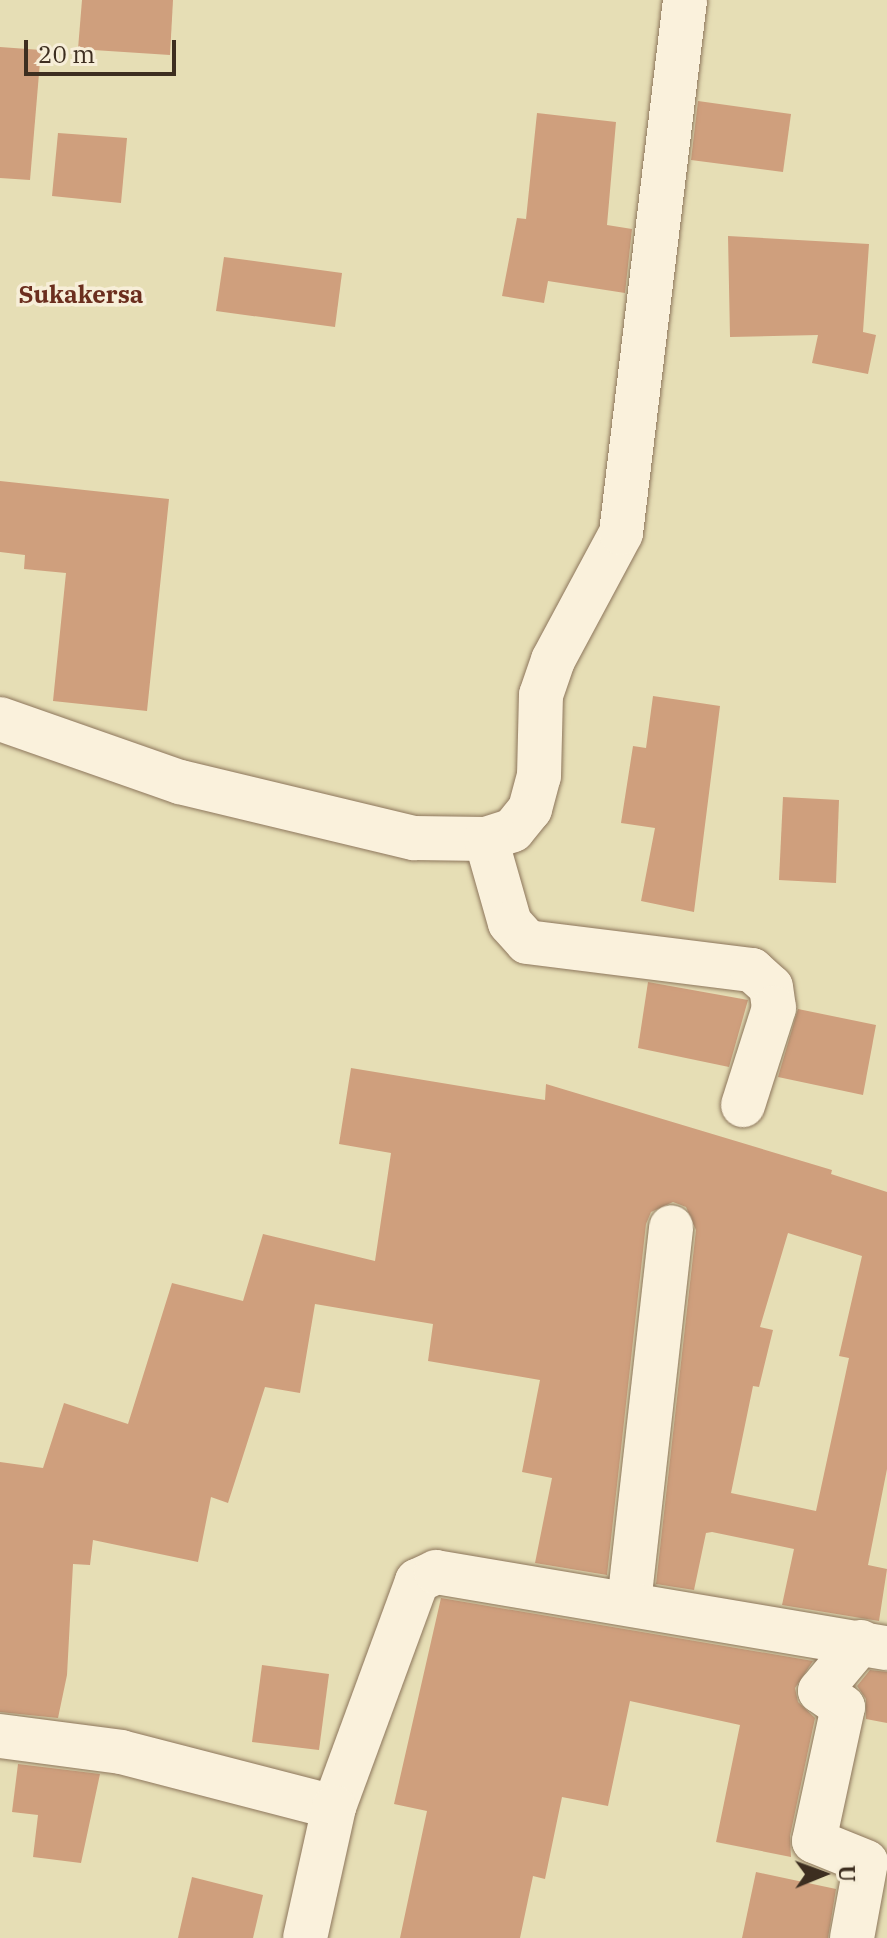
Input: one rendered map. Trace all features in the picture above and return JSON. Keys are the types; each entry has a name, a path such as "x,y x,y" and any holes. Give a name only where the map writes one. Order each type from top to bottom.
{"street":[{"path":"0,719 180,782 282,809 414,838 486,839 513,830 530,809 539,776 541,695 621,533 685,0"},
{"path":"486,839 510,923 527,942 752,970 771,987 774,1008 743,1105"},
{"path":"629,1603 638,1491 657,1400 661,1280 671,1227"},
{"path":"305,1938 334,1807 417,1581 436,1572 874,1645"},
{"path":"852,1938 866,1862 814,1841 843,1707 820,1691 874,1645"},
{"path":"0,1736 121,1752 334,1807"}],"shaded area":[{"path":"0,0 887,0 887,1938 0,1938"}],"building":[{"path":"82,0 173,0 170,55 78,49"},
{"path":"0,47 41,50 30,180 0,178"},
{"path":"698,101 791,114 783,172 691,160"},
{"path":"537,113 616,122 607,225 632,229 625,293 548,281 544,303 502,296 517,218 526,219"},
{"path":"58,133 127,138 121,203 52,196"},
{"path":"728,236 869,244 863,332 876,335 868,374 812,363 818,335 730,337"},
{"path":"224,257 342,273 335,327 216,311"},
{"path":"0,481 169,499 147,711 53,701 66,573 24,569 25,555 0,552"},
{"path":"653,696 720,706 694,912 641,901 655,828 621,823 633,746 646,748"},
{"path":"783,797 839,800 836,883 779,880"},
{"path":"648,982 748,1000 729,1067 638,1048"},
{"path":"798,1009 876,1025 863,1095 778,1077"},
{"path":"351,1068 545,1100 546,1084 832,1170 831,1174 887,1192 887,1469 868,1565 887,1569 879,1621 782,1605 794,1549 712,1532 706,1533 694,1590 656,1584 696,1230 686,1207 673,1202 651,1212 646,1224 607,1575 535,1563 552,1478 522,1472 540,1380 428,1361 433,1324 315,1304 300,1393 265,1387 228,1503 211,1497 198,1562 93,1540 90,1565 73,1564 67,1675 58,1718 0,1712 0,1462 43,1468 64,1403 128,1424 172,1283 243,1301 263,1234 375,1261 391,1153 339,1144","holes":["788,1233 862,1256 839,1356 849,1358 816,1511 731,1493 753,1386 759,1387 773,1330 760,1327"]},
{"path":"441,1598 813,1661 795,1688 798,1702 815,1718 790,1836 791,1857 716,1842 740,1725 630,1701 608,1806 562,1797 545,1879 533,1876 520,1938 400,1938 427,1811 394,1804"},
{"path":"262,1665 329,1674 319,1750 252,1742"},
{"path":"870,1670 887,1672 887,1723 866,1719 866,1699 857,1686"},
{"path":"18,1764 100,1774 81,1863 33,1857 38,1815 12,1812"},
{"path":"756,1872 836,1889 828,1938 742,1938"},
{"path":"192,1877 263,1895 253,1938 178,1938"}],"district":[{"name":"Sukakersa","path":"81,295"}]}
